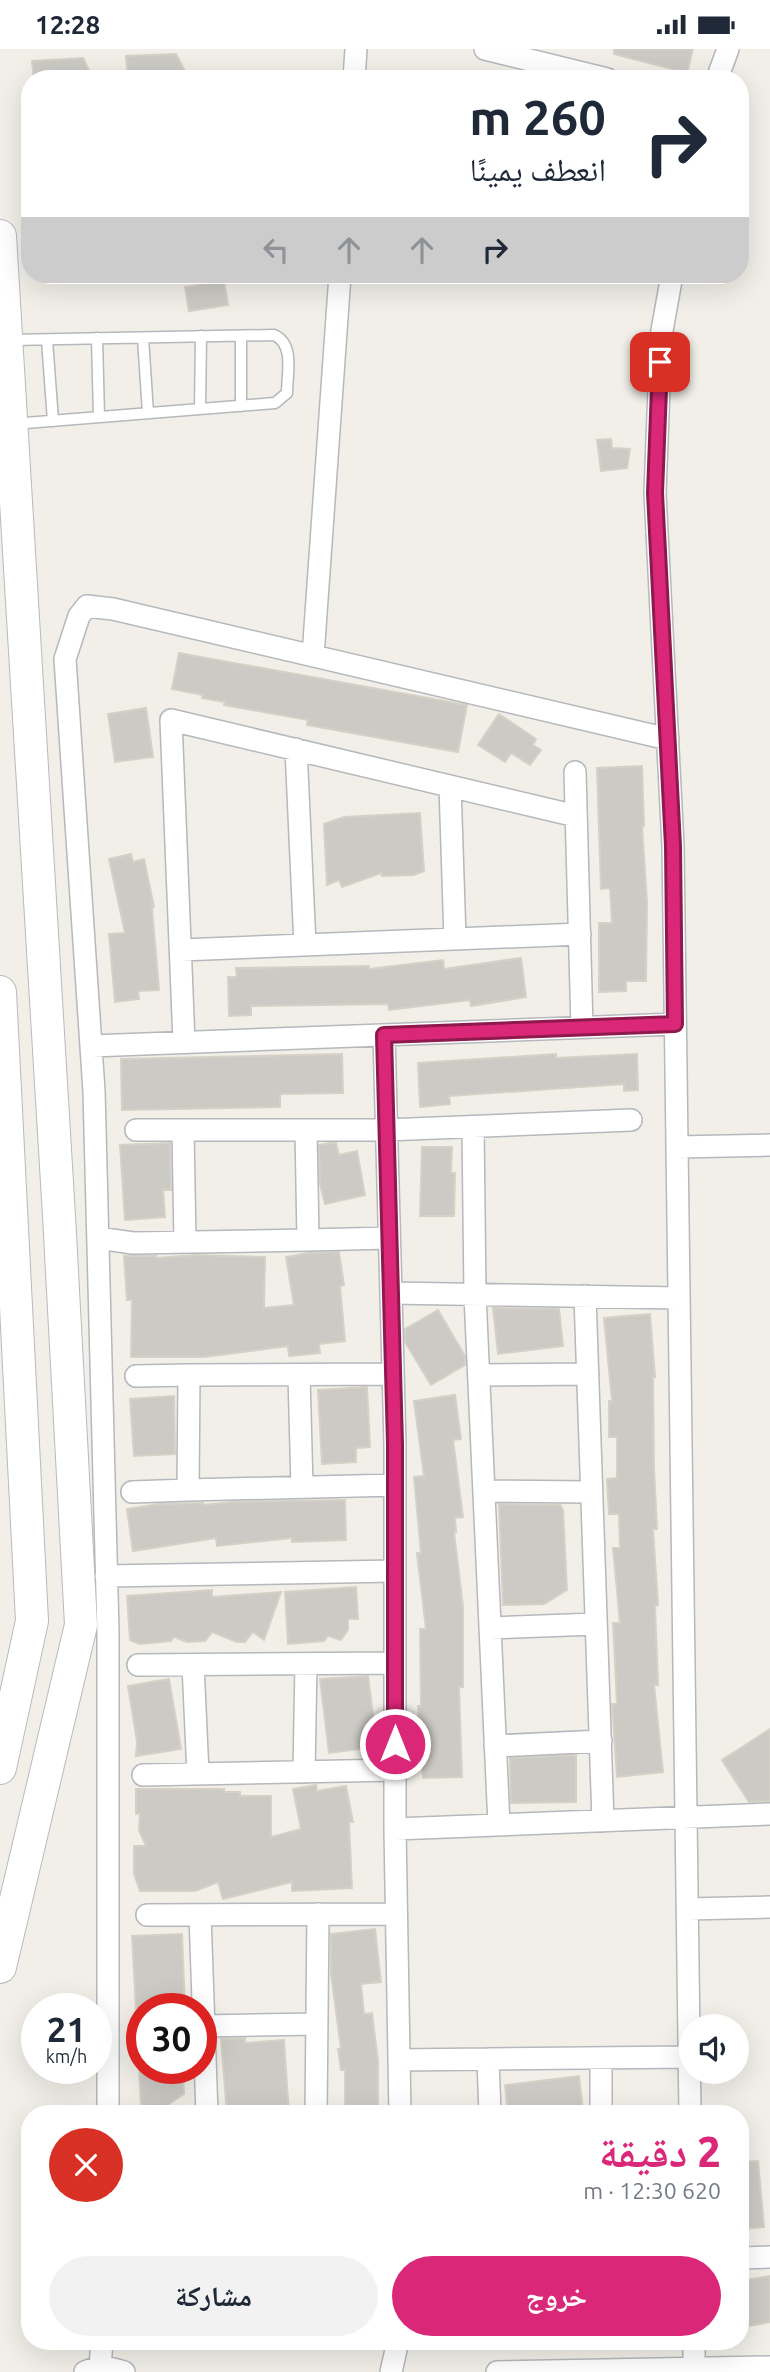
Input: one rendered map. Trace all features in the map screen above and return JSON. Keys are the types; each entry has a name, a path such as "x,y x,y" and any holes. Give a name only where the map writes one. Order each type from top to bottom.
{"street":[{"path":"355,70 356,49"},
{"path":"485,49 570,70"},
{"path":"720,70 728,49"},
{"path":"0,236 11,424 10,572 54,1130 81,1625 0,1967"},
{"path":"313,656 339,284"},
{"path":"670,284 661,336 655,493 673,846 689,2014"},
{"path":"108,2105 106,1576 97,1238 91,1046 65,659 79,616 88,606 113,609 668,739"},
{"path":"184,1042 171,720 576,816"},
{"path":"296,750 305,945"},
{"path":"575,772 582,1027"},
{"path":"450,786 455,939"},
{"path":"181,950 580,934"},
{"path":"0,992 4,1131 32,1621 0,1768"},
{"path":"91,1046 675,1024"},
{"path":"384,1035 395,1485 395,1829 400,2105"},
{"path":"136,1130 386,1130 631,1120"},
{"path":"473,1127 475,1295 499,1825"},
{"path":"4,1131 54,1130"},
{"path":"183,1130 185,1242"},
{"path":"306,1130 308,1240"},
{"path":"677,1147 770,1145"},
{"path":"97,1238 132,1243 358,1239 389,1229"},
{"path":"391,1293 679,1298"},
{"path":"585,1296 603,1821"},
{"path":"136,1376 393,1374"},
{"path":"479,1375 588,1374"},
{"path":"188,1490 189,1375"},
{"path":"299,1375 302,1487"},
{"path":"132,1492 395,1485"},
{"path":"484,1491 592,1492"},
{"path":"106,1576 395,1571"},
{"path":"490,1629 596,1624"},
{"path":"138,1665 395,1663"},
{"path":"193,1664 198,1774"},
{"path":"304,1772 306,1664"},
{"path":"495,1746 601,1741"},
{"path":"143,1775 395,1770"},
{"path":"395,1829 770,1814"},
{"path":"688,1909 770,1907"},
{"path":"316,2105 318,1914"},
{"path":"147,1915 396,1914"},
{"path":"200,1915 203,1993"},
{"path":"217,2026 317,2024"},
{"path":"399,2060 679,2057"},
{"path":"601,2058 601,2105"},
{"path":"488,2059 490,2105"},
{"path":"206,2084 207,2105"},
{"path":"689,2084 690,2105"},
{"path":"749,2257 770,2257"},
{"path":"99,2350 93,2370 113,2368 124,2372"},
{"path":"391,2372 396,2350"},
{"path":"694,2350 694,2368"},
{"path":"497,2372 770,2367"}],"lane":[{"path":"241,335 241,406"},
{"path":"6,340 274,335 282,339 288,347 287,393 275,403 11,424"},
{"path":"201,336 201,409"},
{"path":"97,338 99,417"},
{"path":"143,338 148,413"},
{"path":"47,339 53,421"}],"building":[{"path":"614,49 693,49 688,70 675,70 614,54"},
{"path":"176,54 184,70 127,70 126,56"},
{"path":"83,58 89,70 33,70 32,61"},
{"path":"224,284 228,305 189,311 185,287"},
{"path":"611,439 612,448 630,449 627,468 601,471 597,440"},
{"path":"179,653 467,705 458,752 307,725 308,720 224,705 225,702 202,698 203,695 172,689"},
{"path":"146,708 153,757 115,762 108,714"},
{"path":"499,714 536,739 533,745 541,750 530,765 511,753 505,762 478,745"},
{"path":"642,766 642,826 647,902 646,981 626,981 626,991 599,992 599,923 612,923 610,888 601,889 597,768"},
{"path":"420,813 424,871 414,875 382,876 381,873 342,887 339,880 327,885 324,824 344,817"},
{"path":"131,854 133,862 144,859 154,907 159,990 138,991 139,999 115,1002 109,934 125,933 109,859"},
{"path":"521,958 526,997 471,1006 470,1000 389,1010 388,1004 251,1006 251,1015 229,1016 228,977 237,977 236,968 369,966 369,969 443,960 444,969"},
{"path":"342,1054 343,1093 280,1094 280,1107 122,1110 121,1059"},
{"path":"556,1054 556,1058 637,1054 638,1090 624,1091 624,1084 449,1096 450,1104 420,1107 418,1063"},
{"path":"170,1143 171,1190 163,1190 165,1217 125,1220 120,1145"},
{"path":"336,1143 339,1155 357,1151 365,1195 325,1204 320,1184 319,1145"},
{"path":"422,1147 452,1147 451,1173 455,1173 454,1216 420,1216"},
{"path":"339,1252 344,1285 340,1286 345,1341 319,1344 320,1353 289,1356 288,1346 204,1357 131,1357 132,1300 127,1300 124,1256 265,1257 264,1308 294,1305 286,1257"},
{"path":"493,1308 559,1309 563,1346 498,1354"},
{"path":"438,1310 465,1356 465,1365 431,1385 405,1342 405,1329"},
{"path":"650,1314 655,1377 654,1469 657,1529 653,1529 658,1605 655,1606 658,1685 654,1685 663,1772 617,1777 612,1704 617,1704 613,1623 620,1623 613,1548 620,1548 619,1514 609,1514 607,1479 617,1478 617,1437 609,1437 609,1401 612,1401 604,1318"},
{"path":"367,1387 370,1447 356,1448 356,1462 322,1464 318,1390"},
{"path":"455,1395 461,1439 453,1440 463,1517 455,1518 454,1532 463,1607 463,1687 459,1687 462,1777 423,1778 418,1706 421,1706 420,1629 426,1629 417,1553 421,1553 414,1477 424,1476 414,1401"},
{"path":"174,1396 175,1454 134,1456 130,1399"},
{"path":"345,1500 346,1540 292,1542 292,1538 217,1546 216,1538 133,1551 127,1509 159,1504"},
{"path":"499,1504 560,1505 563,1510 567,1590 544,1604 503,1605"},
{"path":"356,1587 358,1619 348,1619 348,1630 341,1640 328,1636 324,1641 288,1644 285,1592"},
{"path":"212,1590 212,1597 281,1592 264,1640 253,1632 245,1642 237,1642 212,1632 205,1641 187,1642 174,1637 171,1641 140,1644 130,1640 127,1596"},
{"path":"368,1676 377,1747 329,1753 320,1679"},
{"path":"169,1679 181,1749 136,1756 137,1741 128,1686"},
{"path":"770,1729 770,1801 749,1802 722,1760"},
{"path":"576,1755 576,1802 511,1803 510,1758"},
{"path":"316,1785 317,1791 346,1786 353,1822 349,1822 352,1888 292,1891 292,1882 223,1899 218,1882 195,1891 140,1891 134,1874 134,1846 146,1846 139,1830 140,1813 136,1814 136,1789 224,1789 224,1792 240,1792 240,1796 271,1796 271,1837 301,1829 293,1789"},
{"path":"375,1929 381,1982 361,1984 364,2014 372,2013 378,2061 378,2105 345,2105 345,2070 341,2070 338,2049 341,2049 331,1974 331,1934"},
{"path":"182,1934 184,1993 135,1993 132,1936"},
{"path":"245,2038 245,2043 284,2040 288,2105 226,2105 221,2039"},
{"path":"579,2076 582,2105 507,2105 505,2085"},
{"path":"140,2084 184,2084 184,2094 168,2105 142,2105"},
{"path":"758,2161 764,2227 749,2228 749,2162"},
{"path":"770,2276 770,2322 749,2326 749,2280"}],"route":[{"path":"395,1744 395,1444 384,1035 675,1024 673,846 655,493 660,362"}]}
